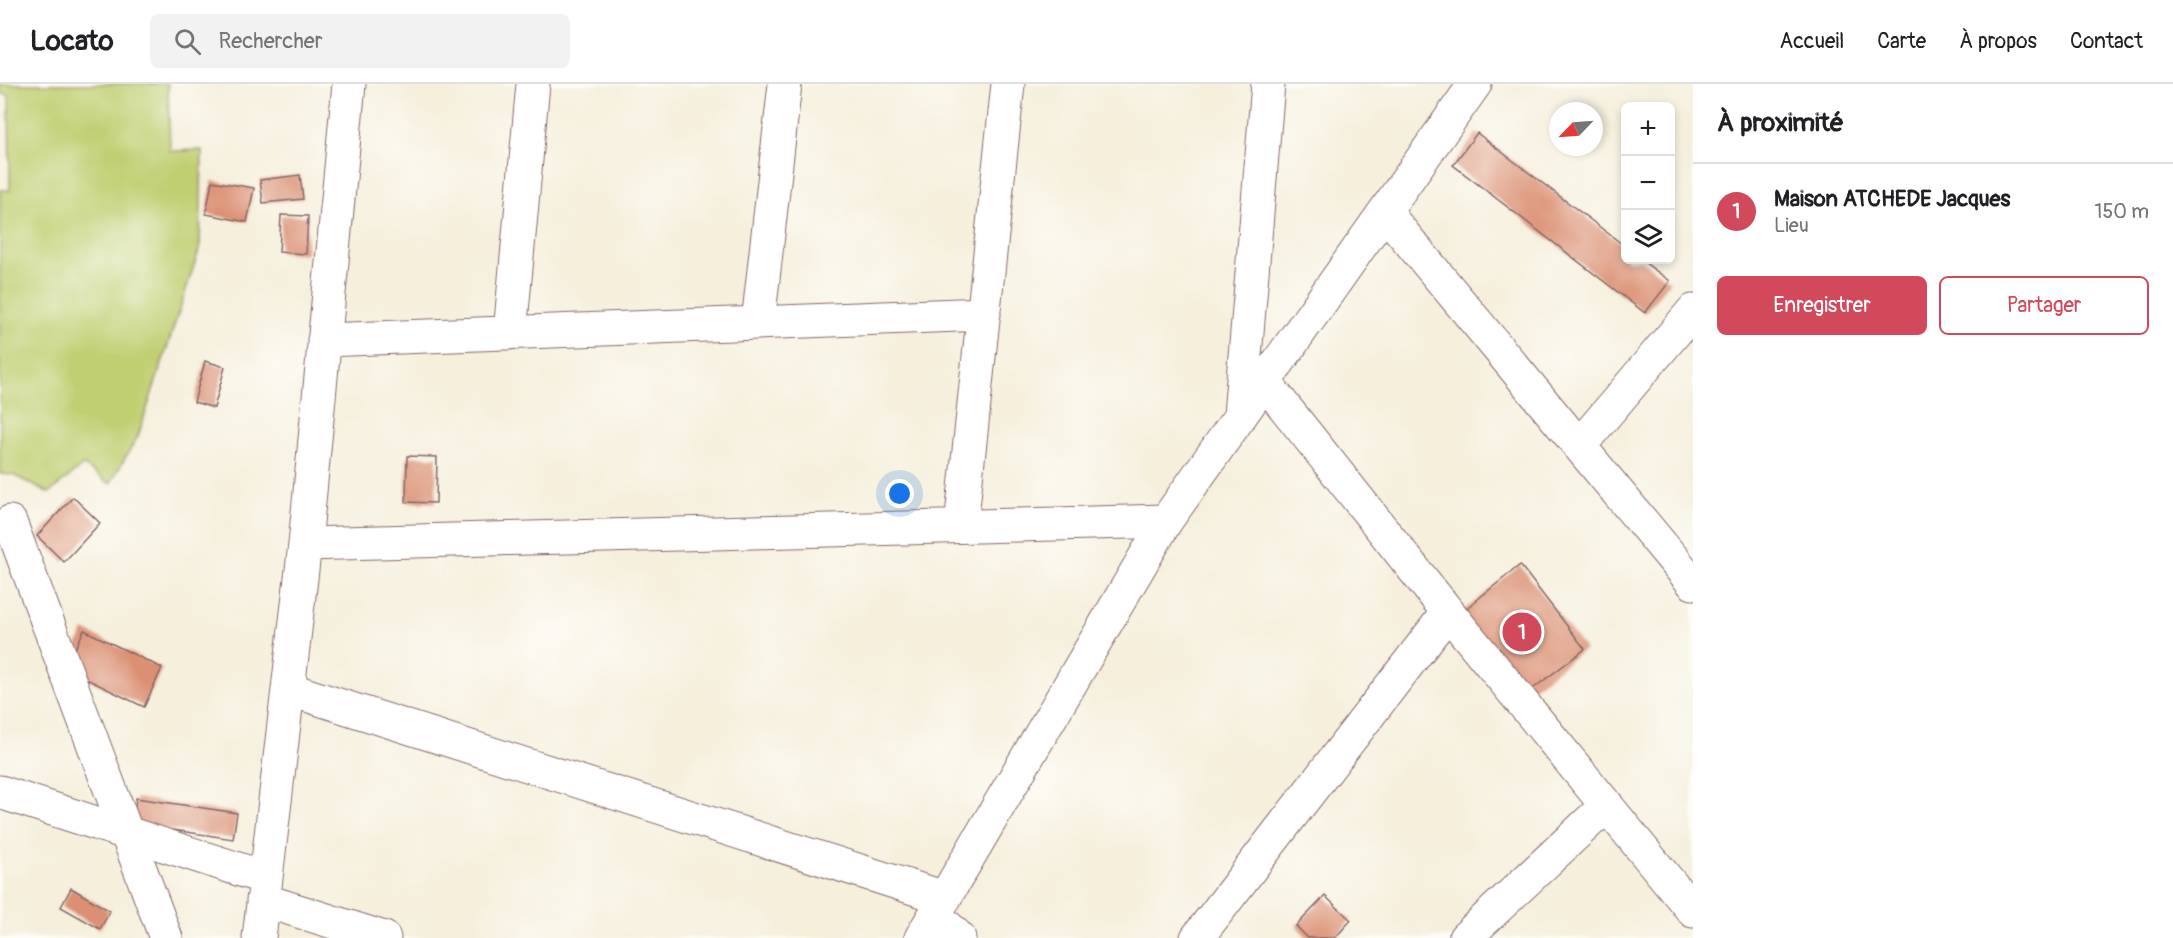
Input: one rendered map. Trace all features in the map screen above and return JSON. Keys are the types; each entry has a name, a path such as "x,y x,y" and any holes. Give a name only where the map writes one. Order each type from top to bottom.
{"street":[{"path":"259,938 305,544 349,84"},
{"path":"510,333 533,84"},
{"path":"759,323 785,84"},
{"path":"961,526 1008,84"},
{"path":"1240,415 1268,84"},
{"path":"934,917 1166,521 1475,84"},
{"path":"1385,212 1693,583"},
{"path":"1580,445 1693,311"},
{"path":"324,340 984,314"},
{"path":"1264,381 1448,612 1693,911"},
{"path":"305,544 1166,521"},
{"path":"10,522 166,938"},
{"path":"1197,938 1448,612"},
{"path":"288,689 934,917 959,938"},
{"path":"0,792 128,835 384,938"},
{"path":"1465,938 1607,805"}],"green space":[{"path":"0,84 168,84 170,151 202,150 200,247 138,436 110,484 83,465 49,493 13,475 0,474 0,190 10,190 9,95 0,93"}],"building":[{"path":"1477,133 1621,243 1621,264 1647,264 1670,281 1645,313 1453,165"},
{"path":"300,175 303,199 263,203 260,180"},
{"path":"212,181 254,188 247,222 206,214"},
{"path":"281,215 308,216 306,254 279,252"},
{"path":"205,361 225,367 214,408 194,402"},
{"path":"407,456 437,457 436,503 406,502"},
{"path":"73,497 100,523 64,562 37,536"},
{"path":"1520,565 1585,649 1526,694 1458,615"},
{"path":"84,630 162,668 144,707 66,669"},
{"path":"136,798 237,813 233,839 133,824"},
{"path":"71,888 110,911 100,929 61,907"},
{"path":"1325,896 1351,920 1335,938 1308,938 1296,926"}],"place":[{"name":"Maison ATCHEDE Jacques","path":"1522,632"}]}
